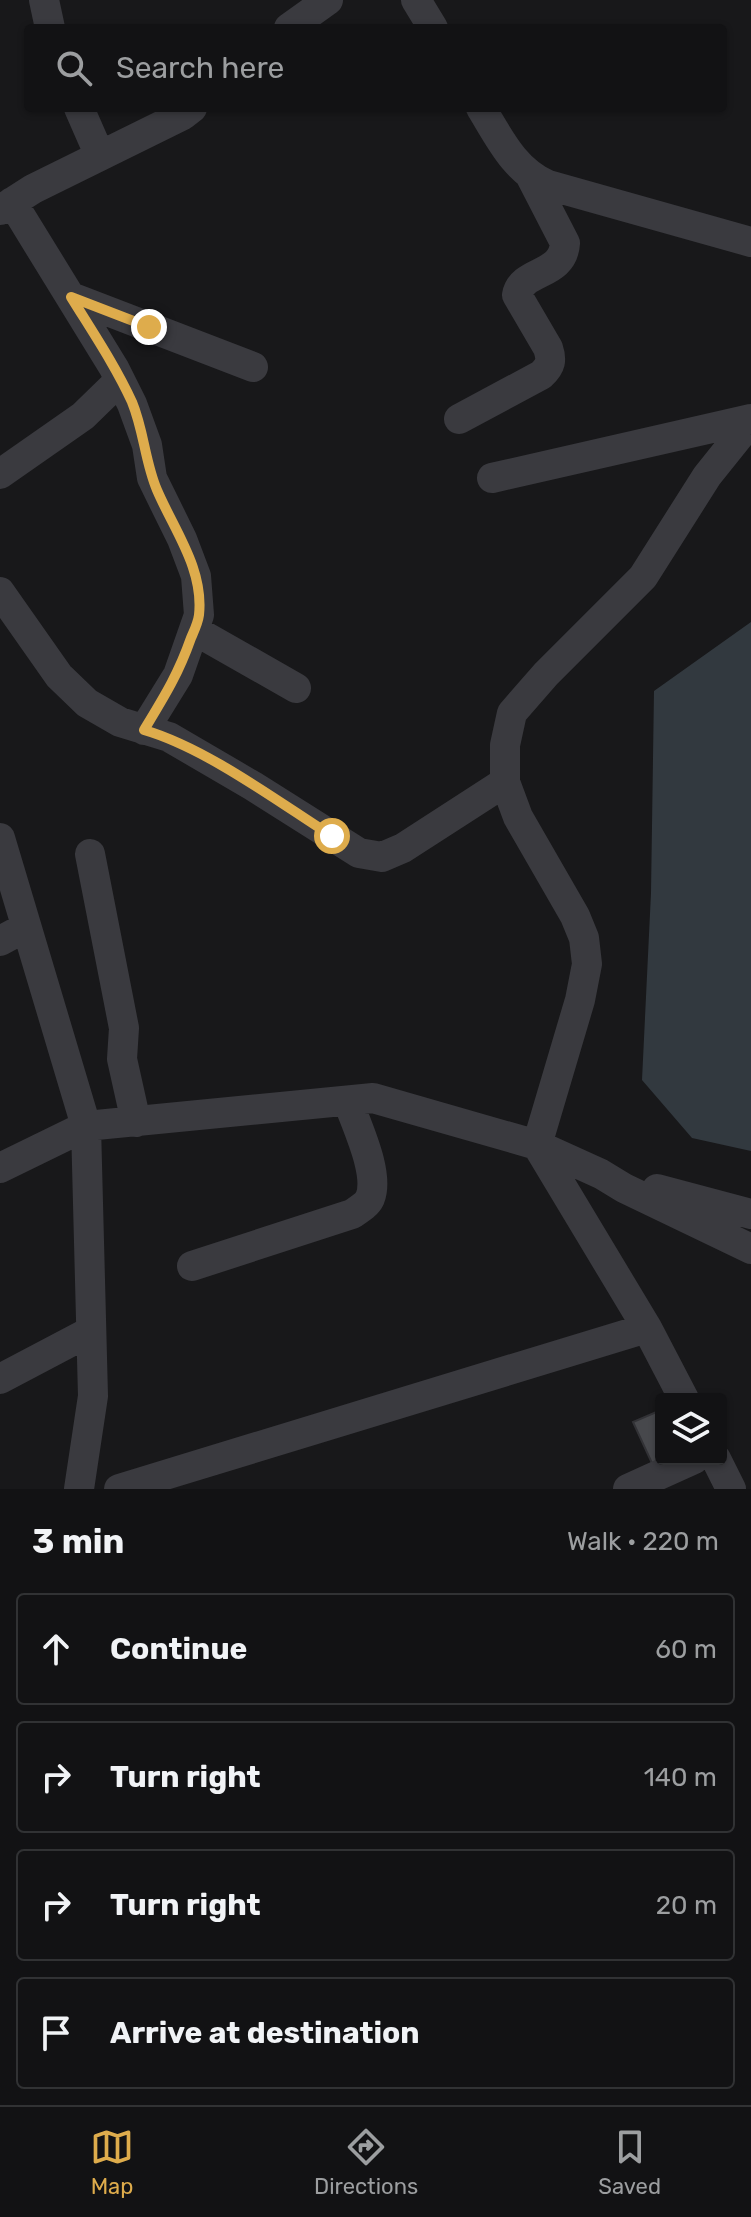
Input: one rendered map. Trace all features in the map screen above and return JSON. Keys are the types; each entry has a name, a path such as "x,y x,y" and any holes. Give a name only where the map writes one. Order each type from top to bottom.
{"street":[{"path":"44,0 49,24"},
{"path":"295,24 328,0"},
{"path":"416,0 431,24"},
{"path":"81,112 100,156"},
{"path":"144,730 178,675 194,630 199,615 196,576 152,478 147,445 120,380 71,297 6,206 187,112"},
{"path":"484,112 516,163 531,177 548,185 749,244"},
{"path":"459,419 541,375 549,367 551,357 548,348 517,295 518,288 524,282 558,263 565,255 565,243 531,177"},
{"path":"71,297 253,367"},
{"path":"0,474 83,416 120,380"},
{"path":"492,478 751,420"},
{"path":"681,1393 647,1328 537,1145 580,1000 587,964 584,938 575,916 518,817 505,782 505,745 512,713 546,674 643,577 707,476 751,420"},
{"path":"0,592 59,676 87,703 120,722 169,737 359,853 382,857 403,848 505,782"},
{"path":"194,630 296,688"},
{"path":"0,838 13,934 86,1126 93,1396 79,1489"},
{"path":"90,854 124,1028 122,1059 136,1122"},
{"path":"0,1168 86,1126 373,1098 537,1145 751,1249"},
{"path":"192,1266 352,1214 369,1201 373,1185 372,1170 348,1101"},
{"path":"601,1174 751,1214"},
{"path":"119,1489 195,1478 647,1328"},
{"path":"0,1379 91,1331"},
{"path":"628,1489 681,1465"},
{"path":"719,1465 731,1489"}],"shaded area":[{"path":"751,622 751,1151 692,1138 642,1080 651,893 654,691"}],"building":[{"path":"655,1413 655,1465 659,1465 657,1474 633,1422"}],"route":[{"path":"149,327 71,297 132,404 147,445 152,478 196,576 199,615 194,630 178,675 144,730 169,737 332,836"}]}
